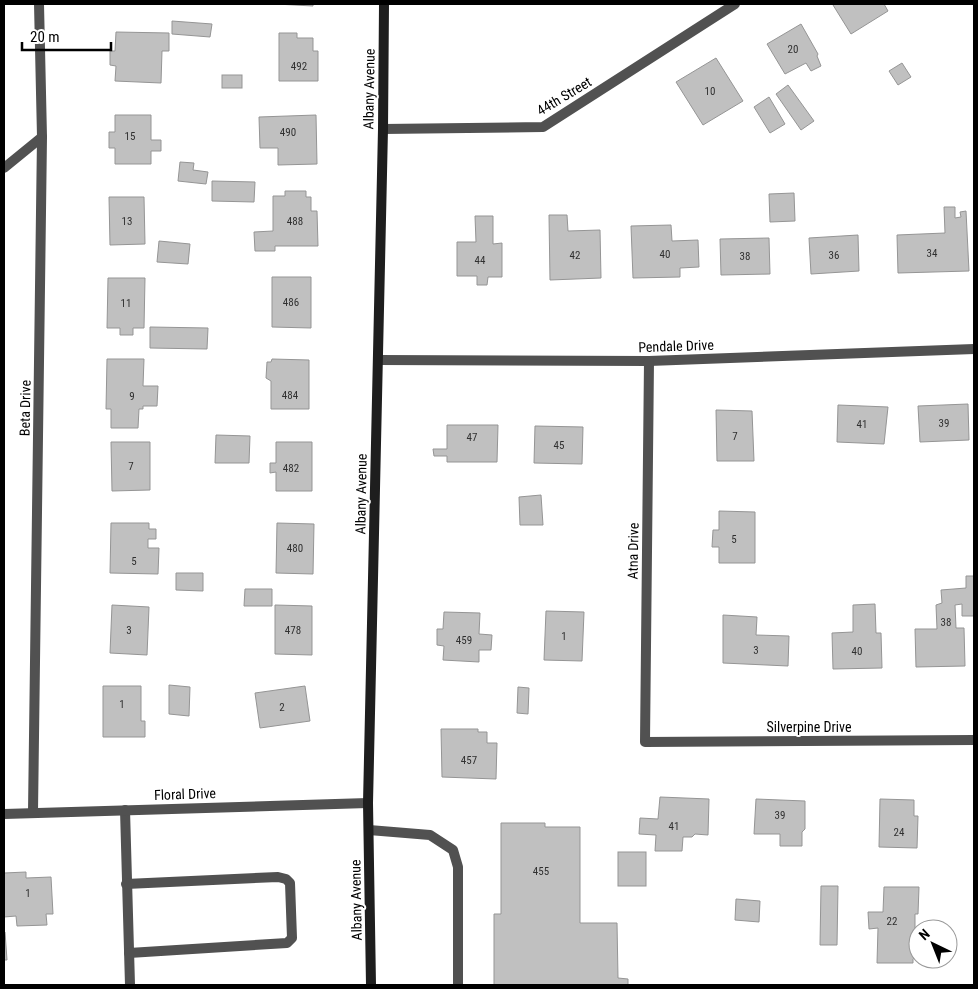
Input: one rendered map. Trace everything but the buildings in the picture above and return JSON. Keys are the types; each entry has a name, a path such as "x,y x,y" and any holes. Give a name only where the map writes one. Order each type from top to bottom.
{"street":[{"name":"Beta Drive","path":"33,812 42,137 40,4"},
{"name":"Albany Avenue","path":"371,985 368,802 383,129 384,4"},
{"name":"44th Street","path":"383,129 543,127 735,4"},
{"path":"4,168 42,137"},
{"name":"Pendale Drive","path":"378,360 649,361 974,349"},
{"name":"Atna Drive","path":"645,742 649,361"},
{"name":"Silverpine Drive","path":"645,742 974,740"},
{"name":"Floral Drive","path":"4,814 368,802"},
{"path":"125,810 130,985"},
{"path":"369,830 430,835 453,850 458,867 458,985"},
{"path":"126,884 278,877 286,879 290,883 292,920 292,938 287,943 129,953"}]}
